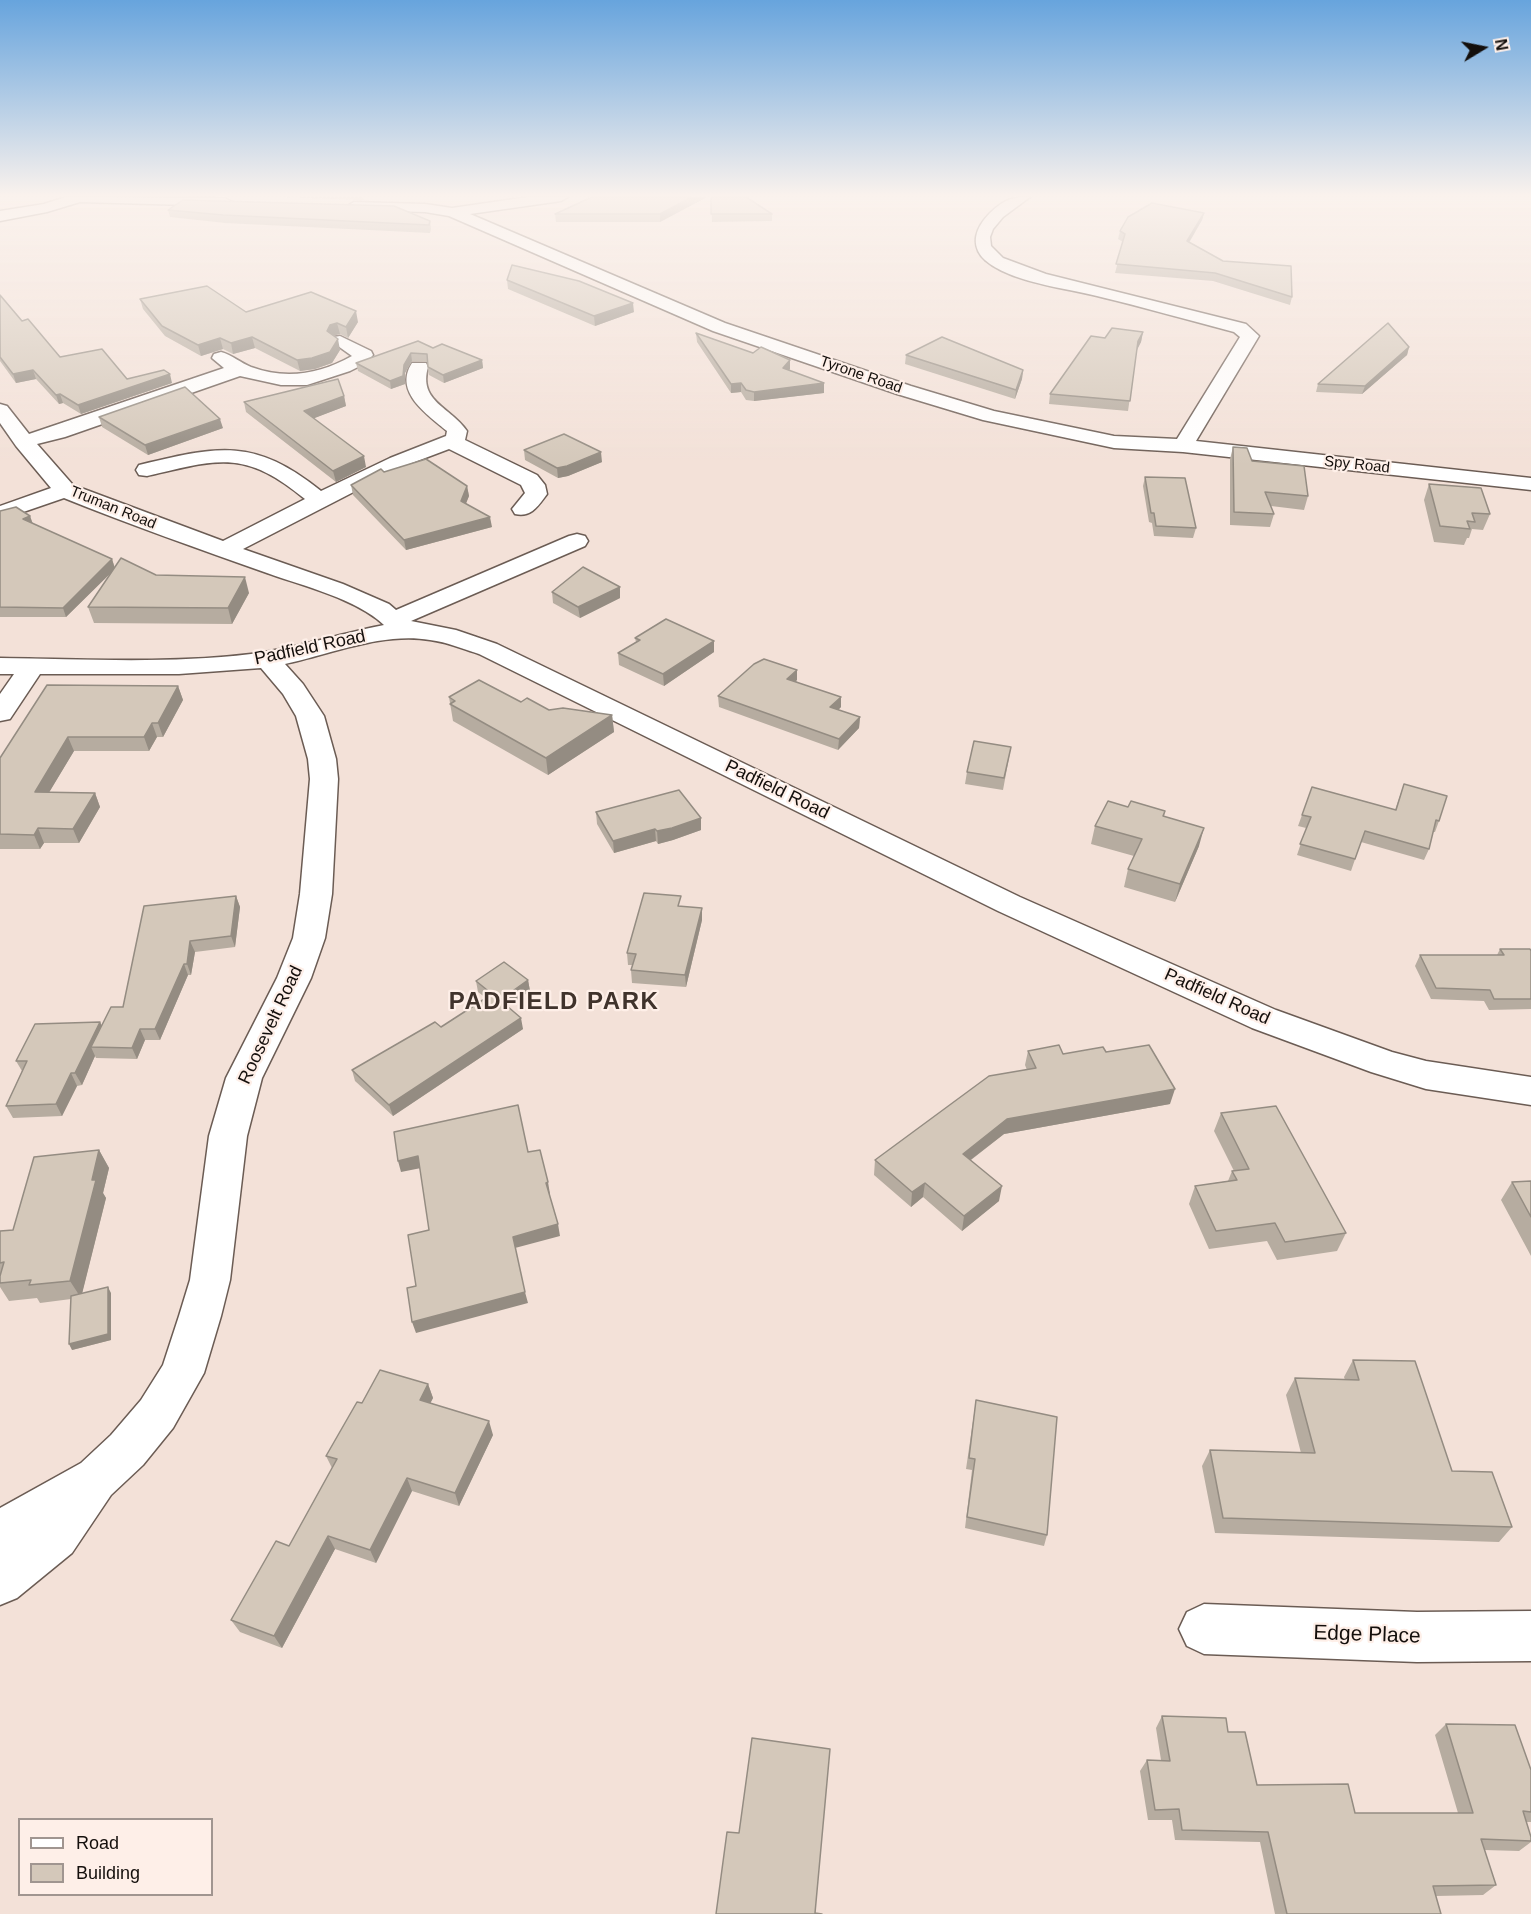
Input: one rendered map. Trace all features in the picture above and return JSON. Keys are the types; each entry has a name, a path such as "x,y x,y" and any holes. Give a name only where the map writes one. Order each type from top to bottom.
{"street":[{"name":"Tyrone Road","path":"625,286 719,327 926,397 990,416 1070,434 1129,444 1183,446"},
{"path":"1079,286 1248,332 1250,336 1183,446"},
{"path":"218,355 238,370 302,380 341,368 363,358 364,353 340,341"},
{"path":"224,550 397,462 453,440 457,434 455,428 422,400 415,381 419,367"},
{"path":"23,442 58,433 238,370"},
{"name":"Truman Road","path":"0,410 23,442 65,490 124,514 334,589 380,609 400,625"},
{"path":"453,440 458,446 529,480 534,485 537,494 523,509"},
{"name":"Spy Road","path":"1183,446 1531,484"},
{"path":"147,470 197,458 232,454 246,456 267,463 292,477 320,501"},
{"path":"0,513 65,490"},
{"path":"400,625 576,541"},
{"name":"Padfield Road","path":"0,666 194,665 267,659 400,625 436,633 488,650 1009,904 1264,1018 1384,1063 1416,1072 1464,1082 1531,1091"},
{"name":"Roosevelt Road","path":"0,1534 96,1479 127,1450 157,1414 182,1373 210,1280 228,1136 244,1078 294,978 309,938 316,894 324,779 322,759 306,709 294,690 267,659"},
{"path":"0,713 33,666"},
{"name":"Roosevelt Road","path":"0,1581 55,1537 81,1504 96,1479"},
{"name":"Edge Place","path":"1204,1629 1417,1636 1531,1636"}],"building":[{"path":"207,286 246,312 311,292 356,311 346,327 337,323 330,325 327,331 338,339 330,352 297,360 252,337 231,343 220,338 198,345 162,326 140,299"},
{"path":"522,286 592,286 633,303 594,316"},
{"path":"1258,286 1292,286 1292,297"},
{"path":"0,295 22,321 28,319 60,357 102,349 127,379 164,370 170,374 78,405 60,394 56,395 33,370 13,374 0,357"},
{"path":"1388,323 1409,347 1365,386 1318,384"},
{"path":"1112,328 1143,332 1138,341 1130,401 1050,394 1091,336 1105,338"},
{"path":"696,333 753,353 761,347 790,360 783,368 824,383 754,392 746,390 741,383 731,384"},
{"path":"942,337 1023,370 1016,390 906,355"},
{"path":"418,341 433,348 442,344 482,360 443,375 428,367 427,354 411,353 404,365 403,376 390,381 356,363"},
{"path":"338,379 344,396 304,411 364,456 333,471 244,402"},
{"path":"185,387 220,419 145,445 99,417"},
{"path":"564,434 601,452 557,468 524,450"},
{"path":"1233,447 1247,448 1252,461 1304,466 1308,496 1265,492 1274,514 1234,512"},
{"path":"426,459 467,486 461,501 490,517 404,540 351,485 381,469 384,472"},
{"path":"1145,477 1185,478 1196,528 1156,526 1154,513 1151,513"},
{"path":"1429,484 1481,488 1490,514 1472,513 1475,522 1467,521 1470,529 1440,526"},
{"path":"16,507 30,516 23,519 112,559 63,608 0,607 0,511"},
{"path":"121,558 156,575 245,577 228,608 88,607"},
{"path":"583,567 620,587 578,607 552,592"},
{"path":"666,619 714,641 663,674 618,653 640,640 635,638"},
{"path":"764,659 797,670 787,679 841,697 830,707 860,717 839,739 718,696 754,664"},
{"path":"479,680 521,702 527,698 549,710 563,708 612,715 546,758 450,704 455,701 449,697"},
{"path":"47,685 178,686 158,723 152,723 144,737 68,737 35,792 95,793 73,829 38,828 34,835 0,834 0,758"},
{"path":"974,741 1011,747 1004,778 967,772"},
{"path":"1404,784 1447,796 1439,821 1436,820 1429,849 1365,831 1355,859 1300,844 1311,817 1302,815 1312,787 1396,810"},
{"path":"679,790 701,818 672,828 657,831 655,829 613,841 596,812"},
{"path":"1108,801 1128,807 1131,801 1165,811 1163,816 1204,828 1180,884 1128,869 1142,839 1095,826"},
{"path":"644,893 681,896 678,906 702,908 685,975 631,970 636,954 627,953"},
{"path":"236,896 231,936 190,941 187,964 184,964 155,1029 140,1029 132,1048 91,1047 111,1007 123,1007 144,906"},
{"path":"1500,949 1530,949 1531,999 1494,999 1490,990 1436,988 1420,955 1504,955"},
{"path":"504,962 528,980 500,1000 521,1018 389,1105 352,1070 435,1022 441,1027 492,994 476,981"},
{"path":"100,1022 75,1073 71,1073 56,1104 6,1106 27,1061 16,1061 35,1024"},
{"path":"1059,1045 1063,1054 1103,1047 1106,1052 1149,1045 1175,1089 1007,1119 963,1154 1002,1186 964,1216 925,1183 912,1192 875,1160 989,1076 1036,1068 1028,1051"},
{"path":"518,1105 528,1152 540,1150 548,1182 546,1183 558,1224 513,1237 525,1292 412,1322 407,1288 416,1286 408,1235 429,1230 418,1156 398,1161 394,1132"},
{"path":"1276,1106 1346,1233 1285,1242 1275,1223 1216,1231 1195,1186 1237,1180 1232,1171 1249,1169 1221,1113"},
{"path":"99,1150 92,1180 96,1180 70,1281 29,1285 31,1280 0,1283 4,1262 0,1263 0,1231 13,1230 34,1157"},
{"path":"1531,1181 1531,1217 1512,1182"},
{"path":"108,1287 108,1334 69,1344 71,1296"},
{"path":"1353,1360 1415,1361 1452,1471 1492,1472 1512,1527 1223,1518 1210,1450 1315,1453 1295,1378 1359,1380"},
{"path":"380,1370 428,1384 420,1400 489,1421 455,1493 407,1478 370,1550 328,1536 274,1636 231,1620 276,1541 289,1546 337,1459 326,1456 357,1402 362,1403"},
{"path":"976,1400 1057,1417 1047,1535 967,1517 975,1459 969,1458"},
{"path":"1162,1716 1226,1718 1228,1732 1245,1732 1257,1785 1348,1784 1355,1813 1473,1813 1446,1724 1515,1725 1531,1770 1531,1812 1523,1811 1531,1841 1481,1839 1496,1885 1433,1886 1441,1914 1287,1914 1268,1832 1182,1830 1179,1809 1155,1810 1147,1760 1170,1761"},
{"path":"752,1738 830,1749 815,1913 822,1914 716,1914 727,1832 739,1833"}],"district":[{"name":"PADFIELD PARK","path":"554,1002"}]}
